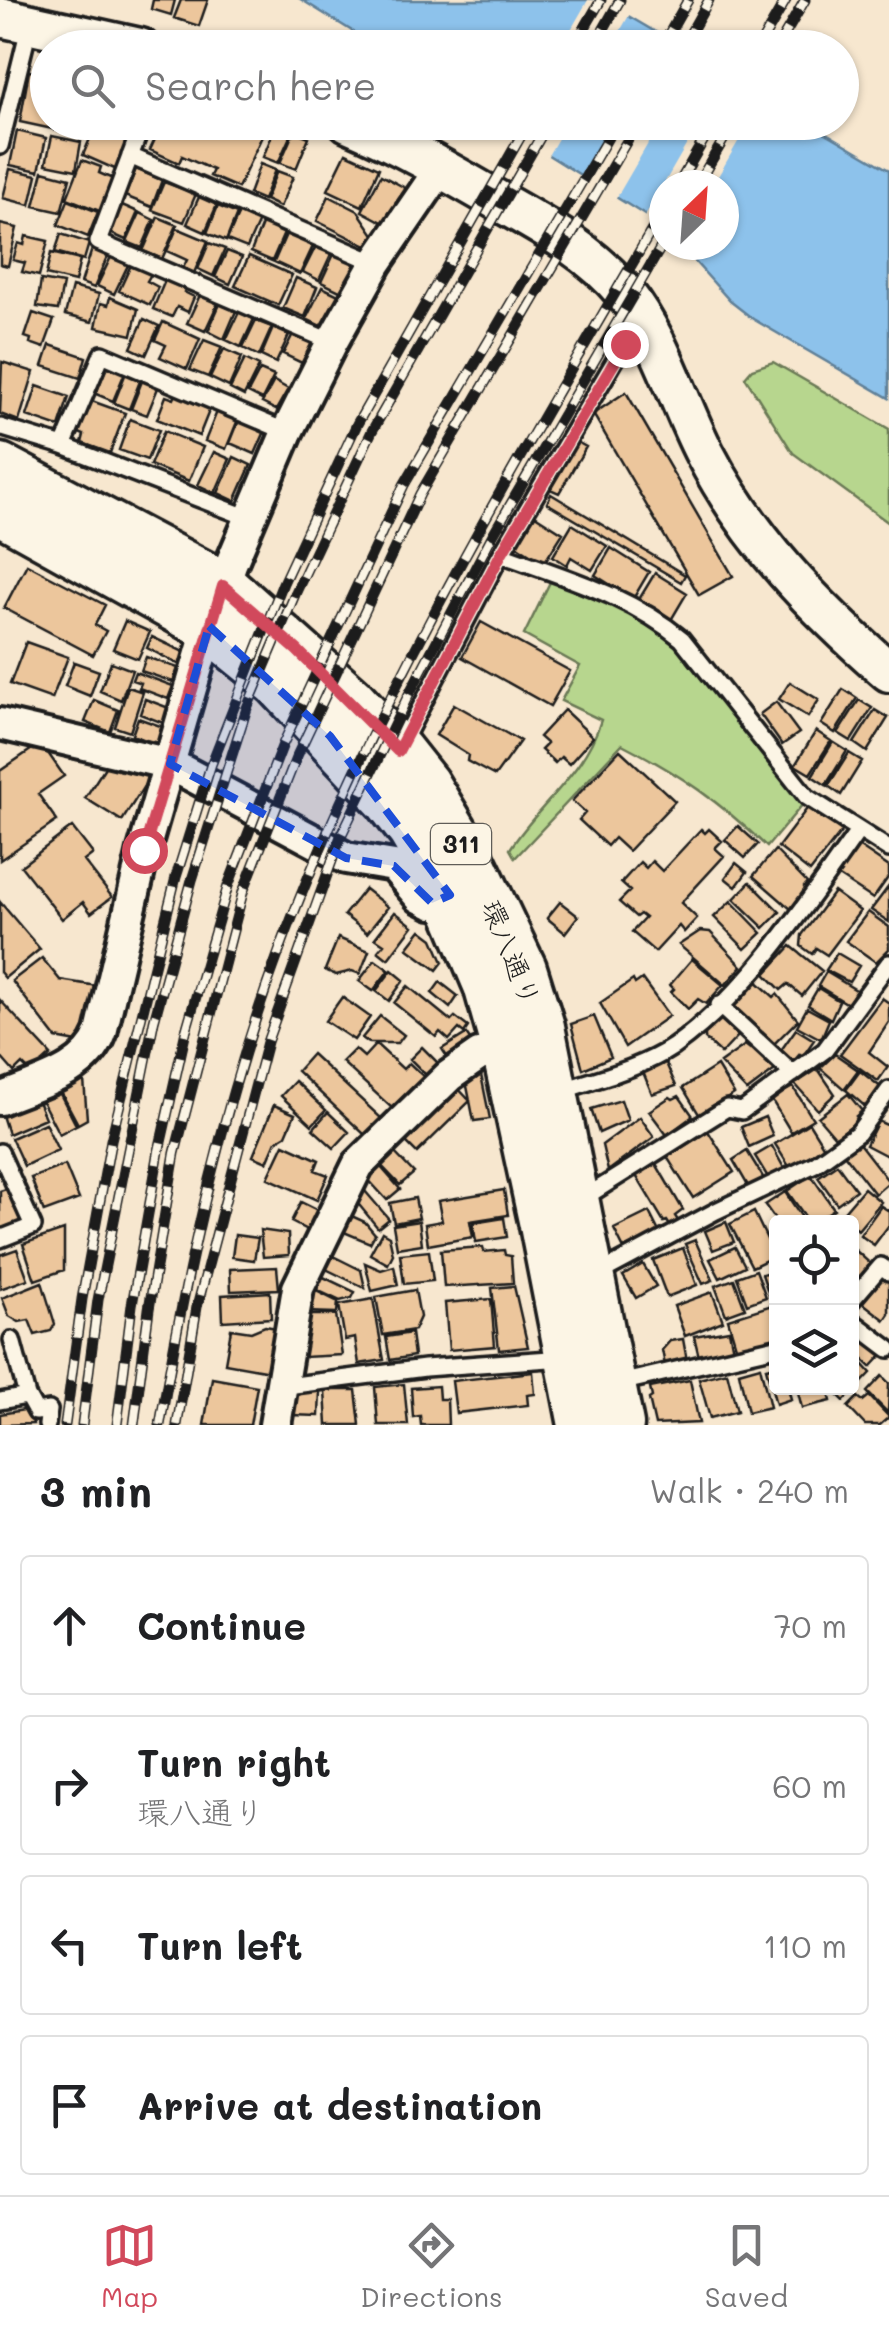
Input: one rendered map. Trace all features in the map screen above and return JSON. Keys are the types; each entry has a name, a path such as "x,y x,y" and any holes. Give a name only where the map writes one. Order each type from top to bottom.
{"main road":[{"name":"環八通り","path":"0,468 311,663 398,751 432,797 491,900 530,992 616,1405"},
{"name":"環八通り","path":"0,510 216,606 278,682 412,830 450,896 488,986 506,1049 583,1425"}],"street":[{"path":"15,19 62,30"},
{"path":"384,140 441,168 586,254 607,272 658,346 703,451 752,531 792,582 889,672"},
{"path":"0,1099 102,1052 144,850 216,606 287,432 332,342 376,264 441,168"},
{"path":"0,724 170,764 346,858 394,866 420,897 432,903 450,896"},
{"path":"274,1425 298,1288 358,1165 449,1076 479,1055 506,1049"}],"lane":[{"path":"0,146 15,19"},
{"path":"137,140 98,242 332,342"},
{"path":"130,156 376,264"},
{"path":"398,751 501,554 641,317"},
{"path":"63,446 102,354 287,432"},
{"path":"0,427 63,446 250,518"},
{"path":"501,554 635,605 660,621 682,639 807,797 889,848"},
{"path":"553,1094 628,1068 670,1048 719,1005 784,934 859,830"},
{"path":"575,1203 726,1108 742,1111 825,1050 889,963"},
{"path":"719,1005 793,1074"},
{"path":"588,1279 716,1211 816,1164 858,1133 889,1090"},
{"path":"0,1152 33,1226 0,1239"},
{"path":"859,1292 881,1266 889,1272"},
{"path":"859,1325 889,1349"},
{"path":"12,1340 27,1396 36,1412 48,1410 47,1425"},
{"path":"616,1405 769,1350"},
{"path":"279,1387 425,1368 570,1358"},
{"path":"0,1401 27,1396"}],"highlighted area":[{"path":"209,626 330,736 450,895 432,903 394,866 346,858 170,764"}],"green space":[{"path":"773,362 889,429 889,523 793,453 745,377 752,369"},
{"path":"551,580 631,610 674,641 803,804 767,847 699,790 622,744 515,858 510,849 573,772 601,720 561,701 580,666 524,635"}],"water":[{"path":"302,0 601,0 652,30 351,30"},
{"path":"524,140 838,140 889,170 889,398 753,319 730,301 693,260 739,260 739,170 649,170 649,218"}],"pier":[{"path":"588,0 610,0 631,12 621,30 571,30"},
{"path":"515,140 557,140 546,159"},
{"path":"601,140 650,140 614,202 578,179"},
{"path":"689,140 739,140 722,170 672,170"}],"building":[{"path":"153,0 175,0 171,15 151,9"},
{"path":"181,0 208,0 199,26 174,18"},
{"path":"29,71 30,71 30,124 20,122"},
{"path":"17,131 30,134 30,140 46,140 39,171 10,165"},
{"path":"51,140 81,142 76,170 46,164"},
{"path":"89,140 129,142 117,170 83,155"},
{"path":"155,140 260,140 238,188 210,176 213,170 182,156 179,163 150,150"},
{"path":"270,140 288,140 278,163 263,157"},
{"path":"290,140 308,140 296,169 280,163"},
{"path":"346,153 379,168 362,206 328,190"},
{"path":"82,160 101,167 99,173 115,180 102,212 67,198"},
{"path":"260,164 275,170 263,200 249,194"},
{"path":"10,169 37,175 30,205 3,198"},
{"path":"136,169 162,180 152,207 125,196"},
{"path":"43,171 70,178 61,212 34,206"},
{"path":"277,171 293,177 280,207 265,200"},
{"path":"381,175 409,190 390,226 362,211"},
{"path":"164,182 196,194 184,222 152,210"},
{"path":"329,196 358,211 375,236 369,247 317,221"},
{"path":"199,197 217,205 205,232 187,224"},
{"path":"68,200 98,212 88,237 58,225"},
{"path":"122,205 138,212 126,240 110,233"},
{"path":"218,206 237,214 226,241 207,233"},
{"path":"240,211 260,219 247,248 227,240"},
{"path":"140,213 154,220 142,248 127,242"},
{"path":"158,217 177,225 162,259 143,251"},
{"path":"263,222 285,231 272,261 251,252"},
{"path":"0,224 17,228 8,266 0,264"},
{"path":"177,228 208,241 194,273 183,268 187,260 167,251"},
{"path":"287,232 314,244 300,274 274,262"},
{"path":"61,234 89,243 84,260 55,252"},
{"path":"26,236 48,241 39,276 22,272 25,263 13,260 18,243 24,245"},
{"path":"209,243 225,249 213,276 198,269"},
{"path":"317,244 332,252 319,280 303,272"},
{"path":"93,246 109,253 94,288 81,283"},
{"path":"227,251 242,257 230,284 215,277"},
{"path":"335,252 362,265 348,295 321,282"},
{"path":"51,253 80,260 75,282 46,275"},
{"path":"249,256 292,275 278,305 235,286"},
{"path":"111,257 128,265 114,294 97,286"},
{"path":"131,265 151,274 147,281 158,287 150,305 119,291"},
{"path":"166,278 186,287 184,292 194,297 188,312 177,307 172,317 153,309"},
{"path":"296,278 317,287 305,317 283,308"},
{"path":"41,280 63,284 58,310 37,307"},
{"path":"72,287 99,294 92,322 65,315"},
{"path":"322,287 345,298 329,330 306,319"},
{"path":"200,295 218,303 205,331 187,323"},
{"path":"110,297 138,309 132,335 96,327 101,303 108,305"},
{"path":"220,304 236,311 224,339 208,331"},
{"path":"239,312 254,319 241,347 226,340"},
{"path":"33,313 54,320 44,348 25,337"},
{"path":"144,319 159,326 146,355 131,348"},
{"path":"256,321 272,327 259,356 243,348"},
{"path":"163,322 200,339 187,369 160,357 166,345 155,340"},
{"path":"273,328 289,335 276,363 261,356"},
{"path":"294,332 315,342 304,364 283,354"},
{"path":"204,340 222,347 208,377 190,370"},
{"path":"50,345 86,357 80,378 43,366"},
{"path":"224,349 242,357 229,387 210,378"},
{"path":"245,359 259,366 244,396 230,389"},
{"path":"2,362 34,372 19,421 0,414"},
{"path":"108,363 126,370 113,401 96,394"},
{"path":"127,370 142,376 129,409 114,403"},
{"path":"260,370 274,376 262,400 248,393"},
{"path":"144,376 160,383 147,415 131,409"},
{"path":"274,381 288,389 276,410 262,403"},
{"path":"37,386 69,397 59,427 27,416"},
{"path":"177,392 211,406 199,436 157,419 166,396 174,399"},
{"path":"626,392 733,576 699,595 593,414"},
{"path":"89,400 125,413 110,453 82,443 84,435 77,432"},
{"path":"218,409 239,417 226,449 205,441"},
{"path":"240,418 266,429 255,454 230,443"},
{"path":"130,419 159,430 147,460 119,450"},
{"path":"164,431 203,447 189,481 150,465"},
{"path":"577,442 586,447 559,493 550,489"},
{"path":"214,452 230,459 215,493 198,485"},
{"path":"234,457 251,465 235,501 218,493"},
{"path":"551,494 685,575 681,582 547,503"},
{"path":"535,515 563,533 544,563 516,545"},
{"path":"572,524 607,546 592,570 571,557 567,565 553,556"},
{"path":"611,548 649,572 633,599 595,575"},
{"path":"27,564 105,605 95,625 106,631 93,655 4,608"},
{"path":"655,573 687,593 671,620 638,601"},
{"path":"125,621 150,632 138,659 113,649"},
{"path":"481,622 570,671 550,706 462,657"},
{"path":"152,637 186,653 180,665 147,648"},
{"path":"26,642 68,657 52,699 10,684"},
{"path":"146,657 178,668 173,682 141,671"},
{"path":"74,662 99,671 90,696 65,686"},
{"path":"111,662 132,670 121,700 100,691"},
{"path":"135,672 173,686 168,699 139,688 141,683 132,680"},
{"path":"790,682 819,700 808,717 779,699"},
{"path":"128,687 143,692 130,732 115,727"},
{"path":"843,689 857,698 835,733 821,724"},
{"path":"145,699 169,708 163,723 140,714"},
{"path":"94,700 118,710 110,732 85,722"},
{"path":"859,700 872,708 851,741 838,733"},
{"path":"776,702 799,733 782,745 760,714"},
{"path":"454,704 520,741 495,776 467,761 468,755 436,735"},
{"path":"564,710 593,737 569,764 561,757 555,763 541,750 547,744 539,737"},
{"path":"875,710 888,718 867,752 854,743"},
{"path":"138,718 166,728 159,745 132,735"},
{"path":"816,731 831,741 810,774 795,765"},
{"path":"833,742 847,751 826,785 812,776"},
{"path":"41,743 64,776 38,794 57,821 0,860 0,771"},
{"path":"620,750 675,801 628,851 614,838 607,846 579,820 585,813 572,801"},
{"path":"849,753 862,761 841,795 828,786"},
{"path":"112,756 151,775 122,821 85,798"},
{"path":"809,806 842,831 810,872 778,847"},
{"path":"738,826 758,844 745,858 725,840"},
{"path":"72,827 93,854 84,861 112,897 91,913 83,902 62,919 21,866"},
{"path":"701,829 705,833 709,829 722,841 715,848 724,856 681,903 697,918 684,932 679,926 655,952 632,932 645,918 640,914 636,917 619,902 630,891 621,883 640,862 646,868 652,861 662,871"},
{"path":"858,846 889,867 889,876 873,899 838,876"},
{"path":"775,850 807,883 807,892 792,910 753,876"},
{"path":"736,863 747,872 736,887 725,878"},
{"path":"750,882 780,912 764,928 734,899"},
{"path":"889,886 889,922 871,910"},
{"path":"365,889 388,907 367,933 344,915"},
{"path":"834,892 860,911 827,955 816,948 812,954 801,946 802,935"},
{"path":"731,901 762,933 745,949 714,917"},
{"path":"0,902 40,949 5,978 0,972"},
{"path":"560,902 578,916 565,933 547,918"},
{"path":"395,912 413,926 388,959 378,951 384,944 375,938"},
{"path":"868,912 889,927 889,949 876,962 846,941"},
{"path":"421,930 433,939 443,962 437,970 407,948"},
{"path":"700,931 710,932 742,966 725,985 679,945"},
{"path":"338,938 369,951 360,974 352,971 336,975 325,970"},
{"path":"791,946 822,971 802,996 788,984 781,990 765,974"},
{"path":"837,953 859,966 849,982 826,970"},
{"path":"42,958 60,980 97,986 88,1044 56,1038 12,981"},
{"path":"692,959 723,985 706,1004 698,999 688,1009 671,992 674,989 670,985"},
{"path":"375,960 389,970 373,991 359,981"},
{"path":"392,970 404,980 389,1001 376,991"},
{"path":"826,972 856,990 848,1004 818,986"},
{"path":"642,979 669,1016 625,1047 600,1003 633,980 635,984"},
{"path":"754,979 774,997 777,994 798,1020 773,1045 730,1004"},
{"path":"440,982 458,996 450,1008 432,993"},
{"path":"408,986 451,1021 455,1017 468,1027 464,1033 459,1029 449,1040 440,1032 436,1037 394,1003"},
{"path":"818,988 839,1001 831,1019 808,1005"},
{"path":"342,997 370,1017 354,1040 325,1021"},
{"path":"882,998 889,1003 889,1022 869,1052 888,1067 878,1081 840,1054"},
{"path":"0,1000 51,1055 31,1073 22,1064 14,1072 0,1056"},
{"path":"807,1008 829,1020 821,1039 797,1026"},
{"path":"380,1016 404,1035 398,1043 369,1043 362,1038"},
{"path":"594,1016 611,1057 583,1069 571,1024"},
{"path":"719,1016 739,1035 721,1054 705,1039 705,1030"},
{"path":"796,1029 814,1040 803,1056 800,1054 792,1063 779,1053"},
{"path":"466,1034 475,1047 451,1063 442,1049"},
{"path":"376,1044 403,1069 409,1063 424,1077 394,1110 342,1062 355,1049 364,1057"},
{"path":"745,1045 750,1049 755,1045 775,1070 747,1091 720,1063"},
{"path":"422,1047 444,1069 432,1081 410,1059"},
{"path":"312,1054 381,1118 365,1135 297,1071"},
{"path":"835,1054 858,1070 844,1089 820,1068"},
{"path":"665,1061 676,1086 652,1094 643,1072"},
{"path":"479,1065 490,1119 474,1121 465,1076"},
{"path":"717,1066 734,1094 700,1116 683,1088"},
{"path":"818,1069 835,1094 818,1110 795,1084"},
{"path":"860,1071 882,1088 868,1109 846,1090"},
{"path":"84,1080 87,1119 78,1124 61,1092"},
{"path":"295,1081 326,1110 312,1125 281,1096"},
{"path":"454,1084 470,1101 417,1153 400,1136"},
{"path":"793,1087 813,1119 791,1132 771,1099"},
{"path":"59,1092 76,1125 59,1134 42,1101"},
{"path":"35,1094 45,1118 8,1134 0,1109"},
{"path":"848,1094 862,1111 856,1116 859,1119 836,1138 818,1117"},
{"path":"679,1096 693,1116 667,1135 649,1111 670,1097"},
{"path":"621,1100 628,1120 599,1133 591,1109"},
{"path":"274,1105 295,1114 267,1162 253,1156"},
{"path":"328,1112 349,1132 334,1148 313,1129"},
{"path":"640,1117 654,1137 608,1171 602,1145"},
{"path":"765,1117 773,1136 749,1147 741,1127"},
{"path":"878,1121 889,1126 889,1157 866,1145"},
{"path":"45,1123 58,1150 24,1166 11,1138"},
{"path":"809,1123 824,1147 790,1168 775,1144"},
{"path":"708,1131 734,1172 693,1198 667,1157"},
{"path":"858,1142 889,1182 875,1194 844,1154"},
{"path":"284,1144 319,1160 315,1170 328,1175 317,1200 268,1178"},
{"path":"772,1146 785,1170 769,1179 755,1156"},
{"path":"391,1149 414,1173 400,1185 377,1161"},
{"path":"747,1151 766,1182 751,1191 733,1160"},
{"path":"655,1162 683,1210 675,1216 680,1224 672,1229 635,1174"},
{"path":"837,1164 856,1190 837,1204 818,1177"},
{"path":"65,1165 79,1199 44,1212 31,1178"},
{"path":"379,1165 400,1189 387,1200 366,1177"},
{"path":"811,1175 834,1209 825,1215 804,1215 787,1191"},
{"path":"12,1187 25,1221 0,1230 0,1191"},
{"path":"864,1188 881,1202 859,1229 859,1215 841,1215"},
{"path":"504,1190 508,1215 470,1221 473,1237 428,1245 425,1224 442,1221 438,1201"},
{"path":"365,1191 389,1219 378,1228 355,1200"},
{"path":"785,1192 800,1215 772,1215 765,1205"},
{"path":"415,1198 419,1218 394,1223 390,1203"},
{"path":"301,1202 321,1212 311,1232 291,1222"},
{"path":"881,1206 889,1211 889,1225 874,1245 860,1235"},
{"path":"649,1212 659,1232 624,1249 614,1229"},
{"path":"754,1212 769,1243 769,1259 752,1267 730,1224"},
{"path":"345,1213 365,1222 375,1234 370,1243 337,1229"},
{"path":"504,1218 507,1237 476,1242 473,1223"},
{"path":"419,1221 422,1244 397,1248 393,1225"},
{"path":"726,1222 734,1242 713,1250 705,1231"},
{"path":"64,1230 64,1270 35,1280 23,1244"},
{"path":"260,1230 288,1234 289,1255 263,1257"},
{"path":"382,1232 389,1236 393,1254 388,1264 370,1254"},
{"path":"235,1235 258,1238 254,1260 232,1257"},
{"path":"695,1240 713,1280 703,1284 685,1244"},
{"path":"483,1247 484,1252 504,1250 505,1255 511,1256 513,1283 444,1287 441,1250"},
{"path":"735,1247 745,1266 720,1278 710,1259"},
{"path":"683,1248 697,1285 667,1297 653,1260"},
{"path":"17,1249 28,1279 0,1289 0,1255"},
{"path":"429,1251 433,1281 404,1284 400,1254"},
{"path":"859,1254 874,1267 859,1285"},
{"path":"333,1256 361,1270 365,1288 326,1269"},
{"path":"365,1263 381,1270 394,1266 398,1285 372,1291"},
{"path":"643,1264 656,1286 636,1298 623,1276"},
{"path":"277,1267 279,1289 231,1291 230,1269"},
{"path":"756,1270 766,1297 747,1304 737,1277"},
{"path":"769,1272 769,1295 762,1274"},
{"path":"315,1273 355,1292 352,1298 340,1301 308,1286"},
{"path":"879,1274 889,1282 889,1314 885,1320 859,1300"},
{"path":"734,1279 745,1308 726,1315 715,1286"},
{"path":"42,1282 55,1324 51,1331 35,1335 29,1320 19,1322 9,1316 2,1298"},
{"path":"514,1286 528,1347 499,1350 492,1288"},
{"path":"310,1288 338,1302 337,1313 305,1312"},
{"path":"415,1290 420,1317 414,1330 383,1335 376,1297"},
{"path":"270,1292 271,1318 223,1321 222,1295"},
{"path":"712,1292 723,1321 685,1336 674,1306"},
{"path":"373,1299 384,1360 359,1364 355,1338 345,1340 339,1305"},
{"path":"491,1299 495,1346 449,1350 445,1303"},
{"path":"769,1306 769,1347 739,1356 728,1319"},
{"path":"302,1315 336,1315 342,1355 304,1357"},
{"path":"265,1326 277,1328 270,1371 225,1363 231,1329 251,1332"},
{"path":"729,1330 733,1350 699,1357 694,1336"},
{"path":"411,1333 414,1356 390,1360 386,1337"},
{"path":"864,1334 884,1353 871,1367 859,1356 859,1340"},
{"path":"683,1339 687,1361 665,1365 662,1350 670,1341"},
{"path":"859,1360 871,1373 859,1385"},
{"path":"760,1366 770,1407 748,1412 739,1372"},
{"path":"533,1372 535,1394 527,1395 528,1405 456,1413 452,1381"},
{"path":"727,1372 737,1411 710,1418 699,1379"},
{"path":"882,1376 889,1383 888,1413 867,1392"},
{"path":"212,1378 257,1386 250,1425 204,1425"},
{"path":"690,1380 699,1423 655,1425 650,1388"},
{"path":"404,1384 408,1425 378,1425 375,1387"},
{"path":"438,1386 439,1399 447,1399 448,1425 421,1425 420,1416 413,1417 411,1388"},
{"path":"291,1389 320,1390 319,1416 290,1415"},
{"path":"325,1390 356,1390 360,1425 327,1425"},
{"path":"774,1395 790,1395 791,1399 776,1404"},
{"path":"799,1395 830,1395 831,1401 802,1408"},
{"path":"869,1396 889,1417 880,1425 865,1425 848,1407 858,1397 863,1401"},
{"path":"30,1409 33,1424 0,1425 0,1414"}],"railway":[{"path":"584,30 601,0"},
{"path":"603,30 620,0"},
{"path":"671,30 688,0"},
{"path":"692,30 709,0"},
{"path":"768,30 786,0"},
{"path":"788,30 805,0"},
{"path":"65,1425 82,1299 111,1140 176,877 211,765 283,583 357,424 519,140"},
{"path":"82,1425 98,1300 154,1021 192,880 247,708 296,592 372,431 539,140"},
{"path":"117,1425 132,1305 159,1151 186,1031 228,886 283,744 404,485 606,140"},
{"path":"134,1425 175,1153 243,892 296,758 420,494 627,140"},
{"path":"687,170 704,140"},
{"path":"706,170 723,140"},
{"path":"160,1425 196,1241 226,1120 262,1000 322,845 410,659 649,235"},
{"path":"177,1425 197,1307 267,1042 341,836 408,696 492,536 653,260"}],"route":[{"path":"144,850 223,586 297,650 398,751 501,554 625,344"}]}
